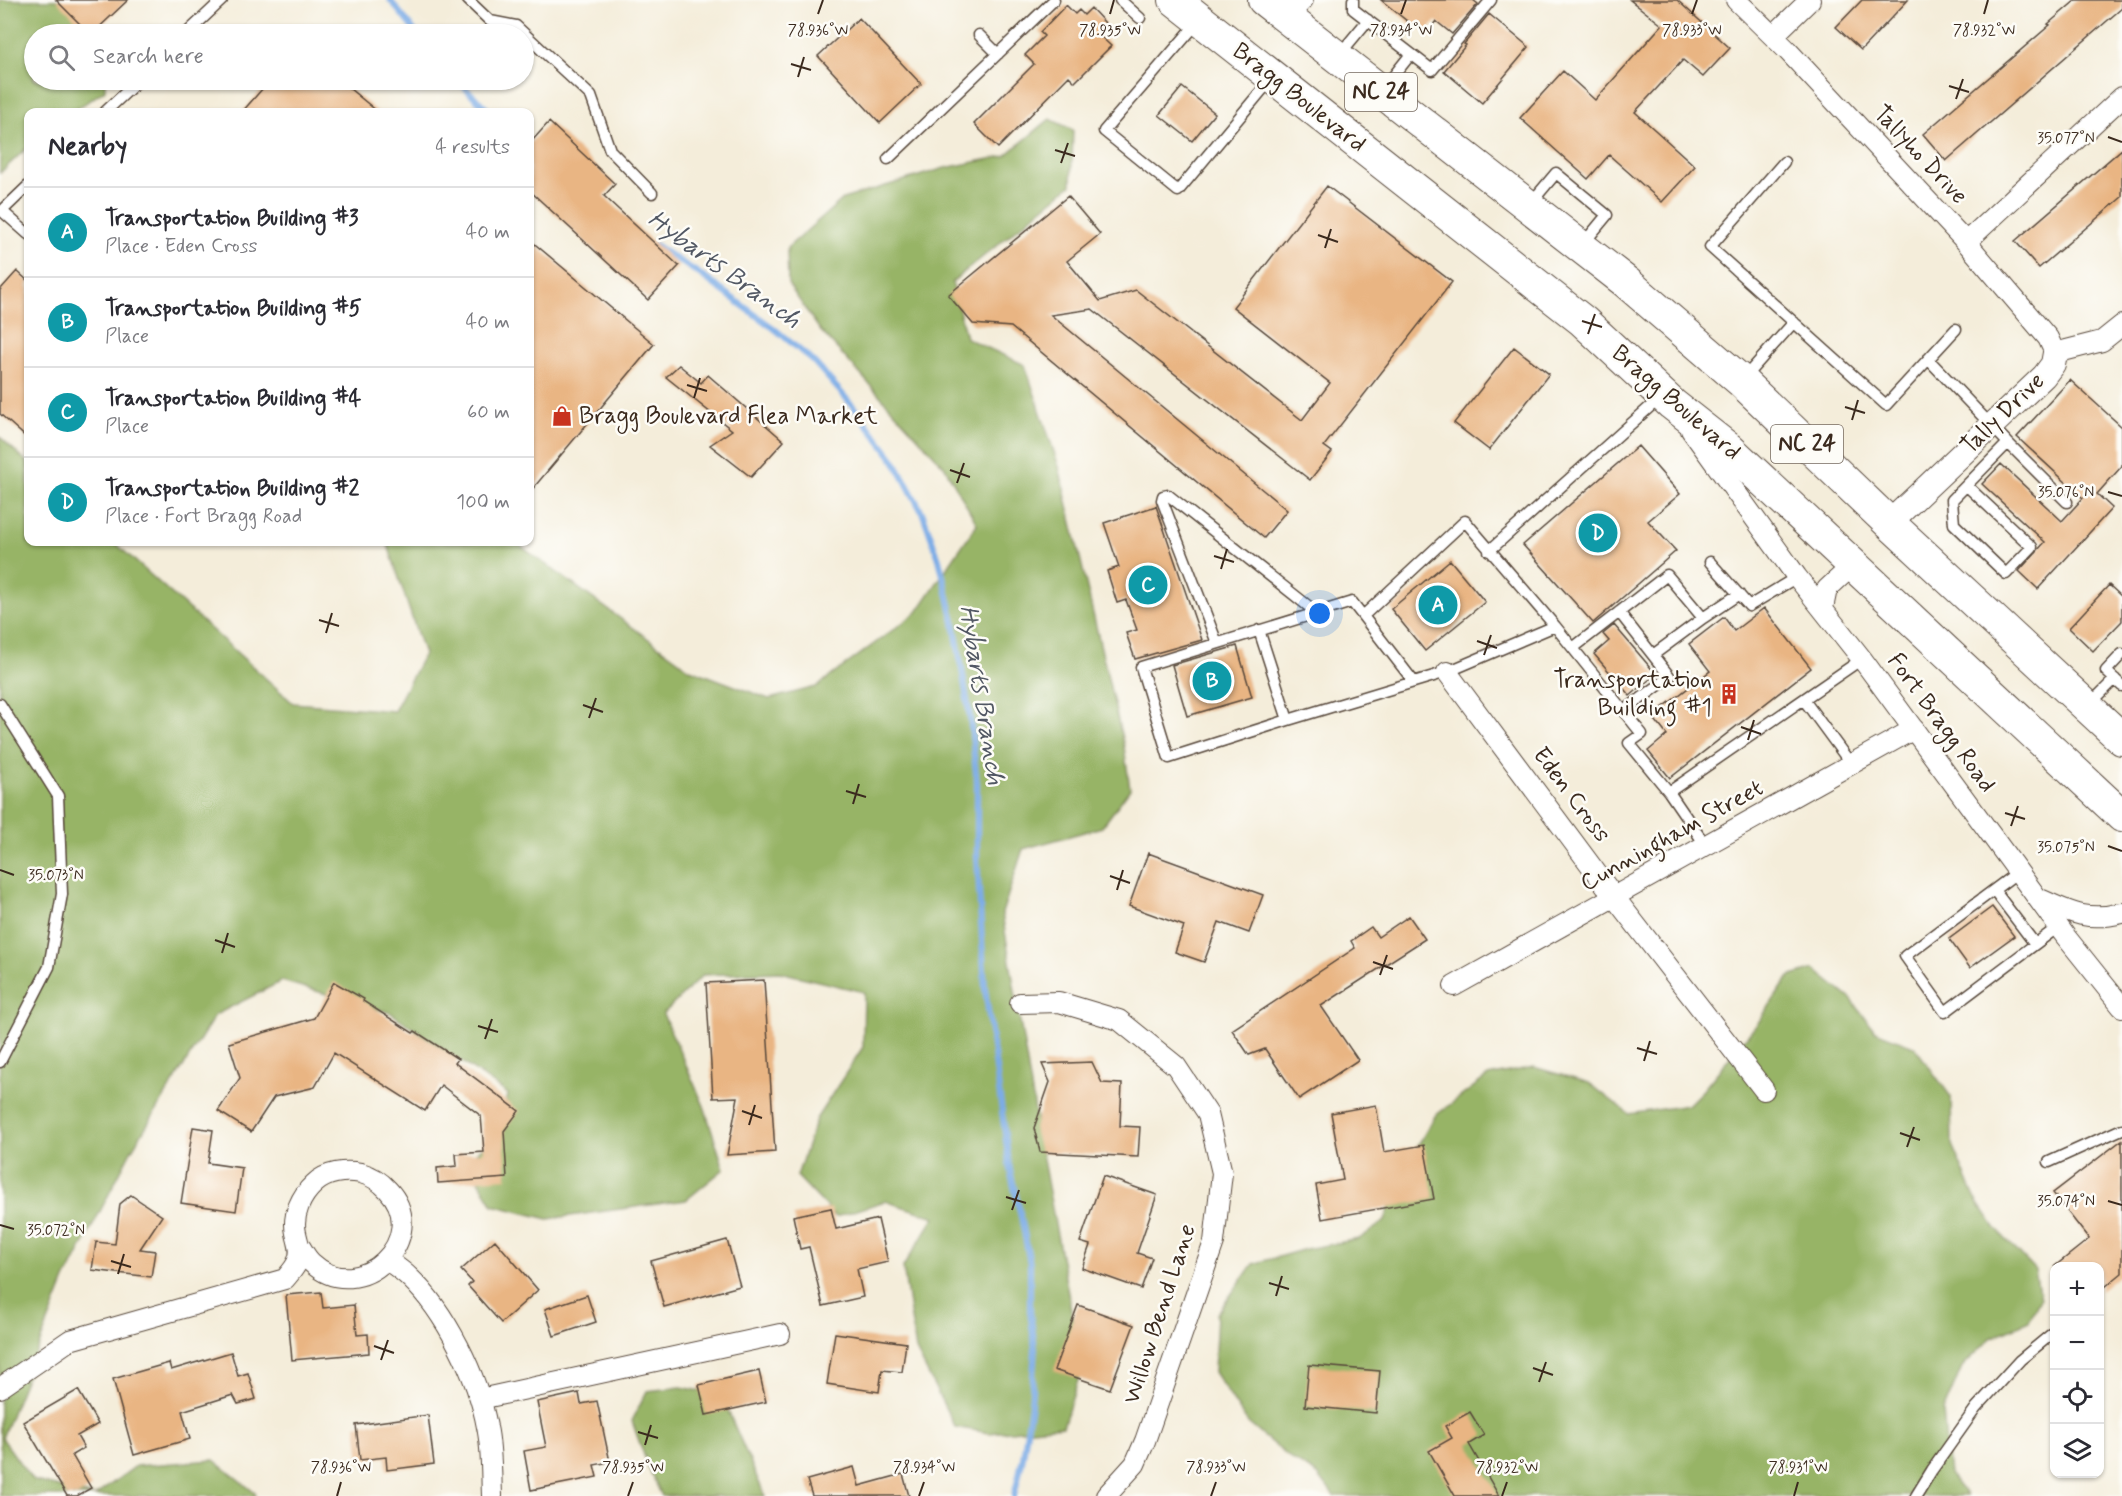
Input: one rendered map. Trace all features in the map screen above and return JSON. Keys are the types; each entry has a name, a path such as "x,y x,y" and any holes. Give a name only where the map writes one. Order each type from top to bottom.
{"main road":[{"name":"Bragg Boulevard","path":"1175,0 1583,321 1667,400 1728,448 2122,816"},
{"name":"NC 24","path":"1284,6 1337,57 1626,282 1741,381 1889,523 2122,739"}],"street":[{"name":"Tallyho Drive","path":"1736,0 1774,35 1966,242 2048,338 2055,353"},
{"path":"1774,35 1810,0"},
{"path":"1966,242 2122,97"},
{"name":"Tally Drive","path":"1889,523 1942,491 1991,426 2044,376 2053,364 2055,353 2102,341 2122,325"},
{"name":"Fort Bragg Road","path":"1667,400 1797,577 1914,729 2058,927 2122,1007"},
{"path":"1823,608 1827,589 1852,566"},
{"name":"Eden Cross","path":"1447,672 1615,898 1764,1090"},
{"name":"Cunningham Street","path":"1454,986 1914,729"},
{"name":"Fort Bragg Road","path":"2038,898 2076,915 2087,917 2100,918 2122,913"},
{"name":"Willow Bend Lane","path":"1020,1003 1059,1002 1119,1020 1176,1066 1208,1114 1222,1173 1214,1242 1145,1441 1135,1464 1106,1496"},
{"path":"0,1388 70,1340 285,1279 298,1261 300,1248 295,1230 296,1212 303,1195 316,1182 332,1173 351,1171 367,1174 381,1182 393,1195 399,1210 401,1226 398,1242 387,1260 378,1268 363,1275 345,1277 327,1273 312,1262 300,1248"},
{"path":"387,1260 409,1277 427,1298 451,1332 470,1369 487,1426 491,1453 492,1496"},
{"path":"480,1400 780,1334"}],"lane":[{"path":"197,24 222,0"},
{"path":"468,0 490,21 506,24"},
{"path":"888,159 1054,0"},
{"path":"1120,0 1140,18"},
{"path":"1353,0 1353,9 1432,70 1491,0"},
{"path":"1200,20 1104,131 1178,191 1272,77"},
{"path":"1337,57 1368,20"},
{"path":"979,35 998,54"},
{"path":"534,43 591,96 610,150 652,193"},
{"path":"1381,92 1411,54"},
{"path":"109,108 128,90"},
{"path":"1784,162 1710,247 1886,405 1956,329"},
{"path":"1528,206 1556,173 1607,215 1581,247"},
{"path":"24,190 2,212 24,231"},
{"path":"1741,381 1794,321"},
{"path":"1928,359 2067,502"},
{"path":"1489,550 1667,400"},
{"path":"1967,486 2032,547 2006,574 1954,524 1942,491 1967,486 2008,443"},
{"path":"1217,643 1162,500 1163,496 1168,495 1317,613"},
{"path":"1363,616 1465,521 1556,626 1642,734 1629,743 1669,792 1707,846"},
{"path":"1710,562 1749,606 1797,577"},
{"path":"1573,648 1667,575 1703,618"},
{"path":"1653,655 1739,594"},
{"path":"1414,682 1352,602 1141,667 1169,758 1447,672 1556,626"},
{"path":"1619,612 1670,677 1624,711"},
{"path":"1260,630 1288,720"},
{"path":"2087,707 2119,682 2106,671 2122,654"},
{"path":"1669,792 1862,659"},
{"path":"1804,700 1851,765"},
{"path":"0,704 58,796 62,894 49,967 0,1062"},
{"path":"2018,872 1905,956 1945,1012 2058,927"},
{"path":"1994,890 2035,944"},
{"path":"2049,1162 2122,1129"},
{"path":"1916,1496 1976,1408 2019,1359 2050,1336"}],"green space":[{"path":"0,0 61,0 89,24 24,24 24,90 105,90 78,108 24,108 24,151 0,173"},
{"path":"1050,119 1073,130 1071,185 952,282 966,338 1025,365 1059,467 1124,747 1130,789 1102,827 1023,849 1002,913 1044,1165 1082,1368 1063,1426 989,1433 955,1427 916,1350 903,1267 935,1217 885,1201 836,1217 797,1176 816,1119 863,1047 864,992 780,972 703,975 663,1014 704,1106 724,1169 686,1200 548,1219 493,1205 467,1161 500,1132 508,1094 391,1013 282,981 215,1015 131,1151 65,1280 2,1438 32,1480 93,1496 0,1496 0,437 24,459 24,546 118,546 293,703 394,711 424,654 388,546 521,546 690,669 769,699 816,687 917,612 977,524 944,466 820,330 788,284 787,248 843,199 945,168 1005,156"},
{"path":"1814,969 1852,1000 1875,1031 1914,1046 1951,1097 1952,1145 1975,1198 1996,1229 2035,1270 2040,1299 2029,1321 1991,1338 1962,1367 1943,1412 1949,1474 1967,1496 1334,1496 1318,1475 1290,1458 1248,1423 1214,1372 1217,1314 1253,1264 1306,1249 1359,1239 1385,1221 1399,1178 1435,1116 1488,1076 1534,1067 1589,1083 1629,1114 1688,1105 1758,1023 1789,977"},
{"path":"681,1387 721,1395 765,1496 662,1496 649,1469 632,1421 647,1391"},
{"path":"214,1460 256,1496 95,1496 136,1466"}],"building":[{"path":"56,0 128,0 103,24 80,24"},
{"path":"1381,0 1473,0 1478,4 1452,34 1436,21 1427,32 1415,23 1412,25"},
{"path":"1630,0 1677,0 1730,48 1703,77 1683,60 1635,112 1695,166 1662,202 1609,155 1588,179 1520,118 1563,71 1595,100 1662,25"},
{"path":"1862,0 1908,0 1861,50 1836,27"},
{"path":"2076,0 2122,0 2122,8 1946,161 1923,134"},
{"path":"1066,5 1075,14 1079,10 1084,15 1091,8 1106,24 1097,33 1111,46 1075,82 1069,76 998,148 974,124 1034,64 1025,55 1044,36 1040,32"},
{"path":"1489,14 1529,47 1482,103 1444,71"},
{"path":"859,18 921,84 880,123 818,56"},
{"path":"1182,87 1215,113 1192,141 1159,115"},
{"path":"261,90 351,90 373,108 246,108"},
{"path":"549,122 615,184 604,196 679,266 648,300 534,195 534,139"},
{"path":"2122,149 2122,197 2039,268 2015,241"},
{"path":"1327,186 1452,282 1324,446 1332,452 1310,480 1092,309 1051,315 1287,510 1264,538 1011,327 973,324 948,295 1068,196 1100,234 1067,261 1100,301 1136,290 1302,420 1330,383 1233,307"},
{"name":"Bragg Boulevard Flea Market","path":"534,243 654,344 534,487"},
{"path":"17,271 24,277 24,435 0,414 0,290"},
{"path":"1514,347 1549,374 1489,450 1454,423"},
{"path":"679,365 701,383 708,375 784,441 751,477 710,445 732,430 666,377"},
{"path":"2070,380 2122,427 2122,466 2097,494 2112,508 2038,589 2019,571 2045,542 1982,484 2001,464 2062,521 2083,498 2017,437"},
{"path":"1638,446 1680,494 1648,521 1676,551 1593,623 1523,545"},
{"path":"1156,506 1202,640 1135,659 1126,633 1137,630 1126,600 1117,603 1107,571 1119,567 1104,523"},
{"path":"1450,560 1485,602 1425,651 1391,609"},
{"path":"2109,585 2122,597 2122,621 2093,651 2069,628"},
{"name":"Transportation Building #1","path":"1764,608 1811,668 1670,778 1648,751 1667,735 1652,716 1710,671 1689,644 1724,617 1734,631"},
{"path":"1614,625 1656,674 1630,696 1594,654 1609,641 1603,634"},
{"path":"1237,646 1252,697 1187,716 1172,665"},
{"path":"1148,853 1263,895 1249,933 1219,922 1204,962 1175,952 1184,926 1129,906"},
{"path":"1992,907 2014,936 1970,968 1949,939"},
{"path":"1409,916 1425,939 1321,1006 1358,1060 1299,1099 1265,1049 1249,1055 1232,1030 1355,948 1351,941 1371,927 1378,937"},
{"path":"764,980 775,1152 727,1155 738,1097 713,1098 706,983"},
{"path":"334,982 458,1059 455,1063 519,1111 504,1131 507,1178 438,1183 437,1168 457,1166 456,1154 484,1152 481,1116 441,1085 425,1111 334,1053 315,1087 274,1097 251,1132 218,1111 240,1078 229,1043 314,1018"},
{"path":"1092,1062 1102,1083 1122,1084 1120,1126 1140,1127 1138,1157 1040,1152 1034,1128 1050,1082 1042,1064"},
{"path":"1376,1105 1384,1152 1424,1145 1434,1199 1322,1219 1316,1185 1343,1180 1331,1113"},
{"path":"193,1127 213,1130 208,1163 242,1168 236,1211 181,1203"},
{"path":"2122,1140 2122,1273 2104,1288 2104,1262 2060,1262 2089,1239 2053,1193"},
{"path":"1103,1176 1157,1195 1137,1253 1152,1258 1141,1289 1082,1268 1090,1245 1080,1242"},
{"path":"131,1195 162,1216 140,1249 155,1251 151,1277 92,1270 96,1242 115,1244 120,1204"},
{"path":"831,1208 836,1229 878,1219 888,1262 857,1269 863,1297 823,1306 809,1247 800,1249 793,1216"},
{"path":"495,1240 538,1290 501,1323 468,1286 472,1282 461,1270"},
{"path":"727,1240 740,1286 664,1307 651,1261"},
{"path":"321,1292 323,1308 354,1305 357,1335 368,1334 369,1353 292,1360 286,1295"},
{"path":"587,1295 596,1322 554,1336 545,1309"},
{"path":"1078,1305 1134,1325 1110,1389 1054,1370"},
{"path":"835,1333 906,1343 902,1372 882,1370 879,1392 827,1384"},
{"path":"231,1352 238,1376 248,1373 256,1399 238,1404 233,1395 182,1411 190,1439 134,1455 113,1379 169,1363 171,1370"},
{"path":"1309,1365 1380,1371 1376,1413 1305,1406"},
{"path":"759,1371 766,1402 706,1415 699,1385"},
{"path":"78,1390 98,1424 77,1436 84,1448 72,1455 91,1488 77,1496 67,1496 23,1422"},
{"path":"579,1393 581,1404 597,1401 610,1462 594,1465 597,1477 531,1490 524,1451 546,1447 537,1402"},
{"path":"1470,1412 1484,1435 1469,1444 1499,1496 1455,1496 1429,1451 1452,1438 1445,1426"},
{"path":"428,1415 434,1464 387,1470 386,1457 360,1460 356,1425"},
{"path":"854,1467 859,1486 903,1474 909,1496 812,1496 807,1480"}],"waterway":[{"name":"Hybarts Branch","path":"390,0 409,24"},
{"name":"Hybarts Branch","path":"467,90 486,108"},
{"name":"Hybarts Branch","path":"655,245 701,275 776,330 814,362 853,406 894,460 922,512 939,559 954,622 970,717 977,783 977,857 985,988 1010,1170 1030,1264 1030,1311 1035,1349 1031,1404 1014,1496"}],"place":[{"name":"Bragg Boulevard Flea Market","path":"562,416"},
{"name":"Transportation Building #2","path":"1598,533"},
{"name":"Transportation Building #4","path":"1148,585"},
{"name":"Transportation Building #3","path":"1438,605"},
{"name":"Transportation Building #5","path":"1212,681"},
{"name":"Transportation Building #1","path":"1729,694"}]}
